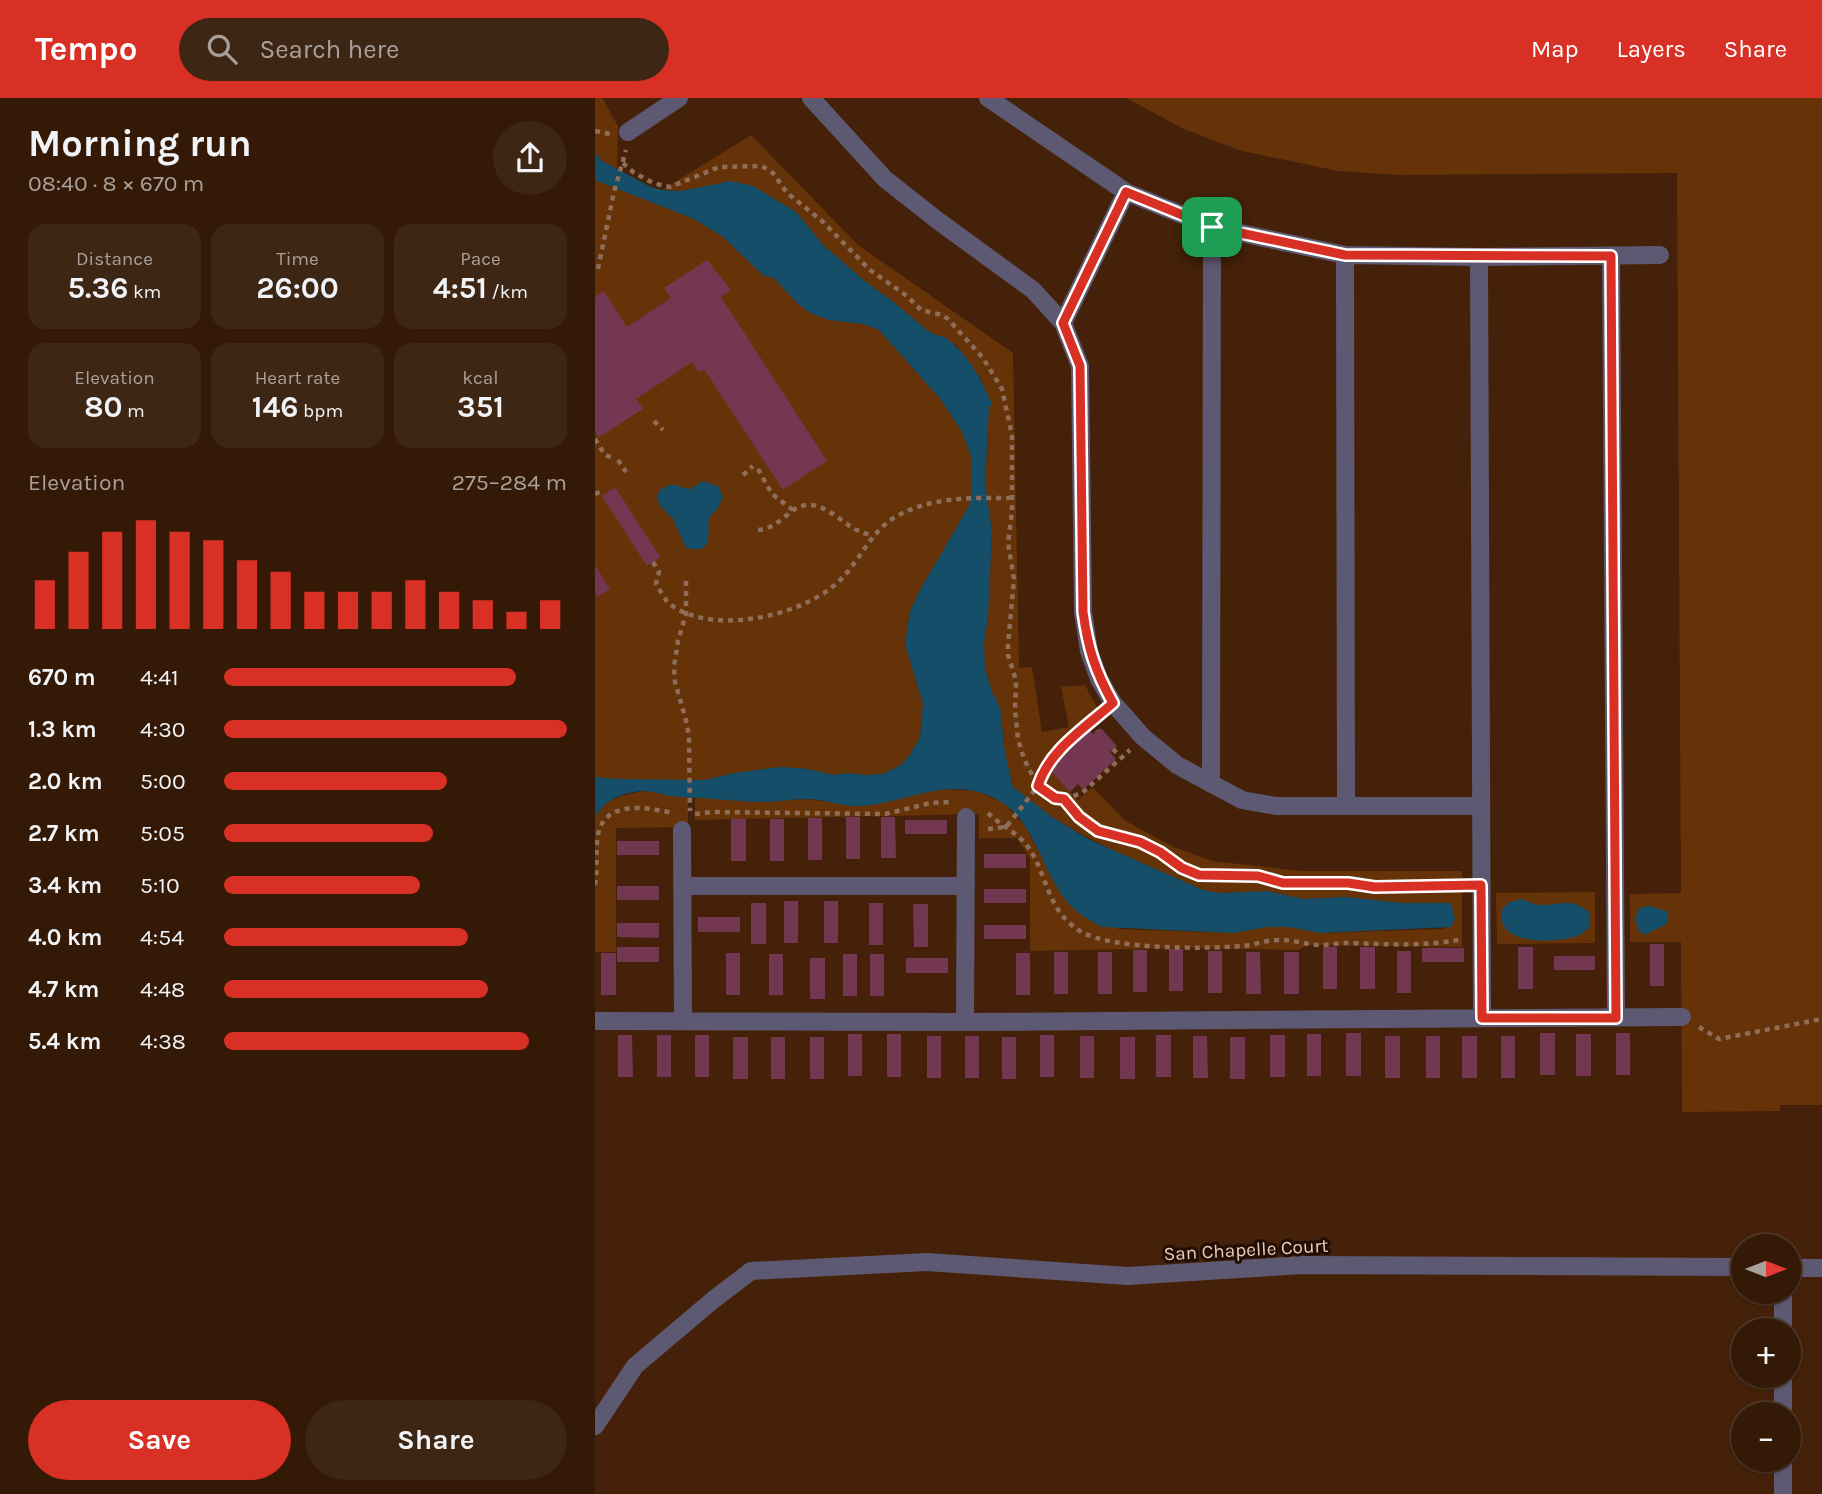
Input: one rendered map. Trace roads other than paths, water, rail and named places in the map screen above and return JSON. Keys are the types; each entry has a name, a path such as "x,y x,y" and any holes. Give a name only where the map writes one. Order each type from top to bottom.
{"street":[{"path":"628,132 680,98"},
{"path":"811,98 885,179 1033,290 1063,323 1080,366 1083,612 1089,651 1099,679 1113,703 1143,737 1177,765 1242,800 1276,806 1481,806"},
{"path":"988,98 1126,192 1212,227 1345,255 1660,255"},
{"path":"1063,323 1126,192"},
{"path":"1211,784 1212,227"},
{"path":"1345,255 1346,805"},
{"path":"1611,256 1616,1018"},
{"path":"1479,257 1482,1018"},
{"path":"965,1023 966,887 972,812"},
{"path":"682,830 683,1021"},
{"path":"682,887 966,887"},
{"path":"595,1021 965,1023 1682,1017"},
{"name":"San Chapelle Court","path":"595,1426 635,1366 751,1271 927,1262 1128,1276 1302,1265 1731,1267"},
{"path":"1801,1268 1822,1268"},
{"path":"1783,1472 1783,1494"}],"water":[{"path":"595,153 602,161 662,190 681,191 731,181 753,186 796,212 824,246 927,330 952,342 972,366 992,404 989,407 985,485 992,531 988,617 984,643 985,669 1000,707 1005,753 1013,787 1052,817 1088,839 1203,890 1219,893 1267,891 1304,899 1346,897 1402,903 1451,903 1455,919 1451,927 1319,933 1289,927 1267,927 1233,933 1102,927 1071,906 1052,879 1030,834 1010,808 996,799 959,789 855,806 814,799 750,802 675,797 643,791 615,798 603,806 595,818 595,777 704,780 780,767 808,769 834,775 866,775 883,774 901,765 920,737 923,704 905,644 910,611 969,506 972,486 971,456 962,432 942,401 879,330 863,324 829,320 810,313 774,278 764,276 723,237 694,219 595,180"},
{"path":"703,481 718,486 723,497 718,508 709,517 708,541 702,548 686,548 673,519 660,506 657,499 659,491 671,485 690,489"},
{"path":"1523,899 1538,905 1577,905 1590,913 1590,926 1579,935 1558,940 1524,939 1514,935 1502,922 1501,911 1509,902"},
{"path":"1650,906 1668,912 1668,923 1645,935 1639,931 1635,919 1639,908"}]}
